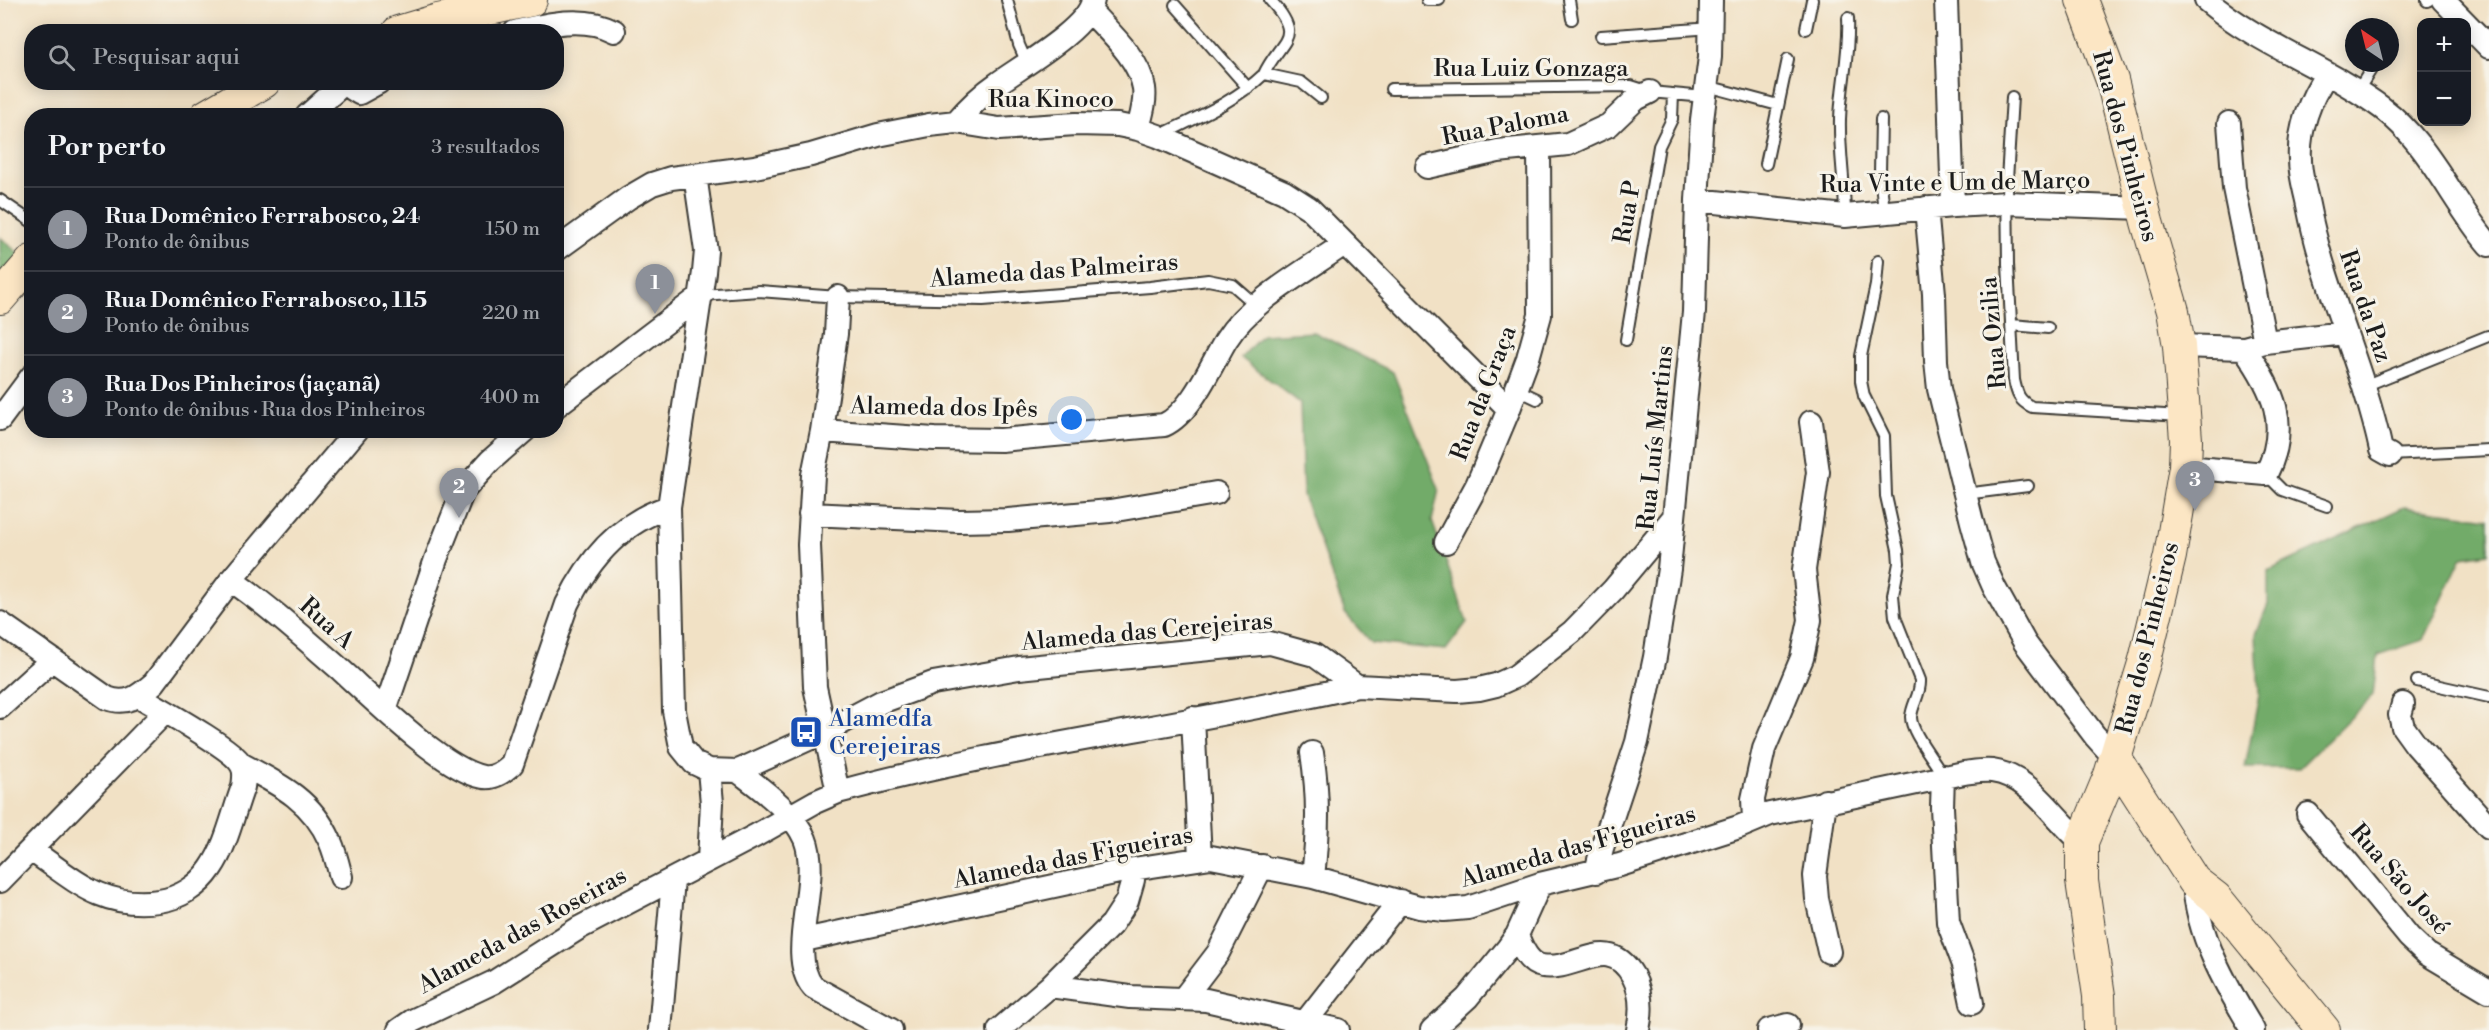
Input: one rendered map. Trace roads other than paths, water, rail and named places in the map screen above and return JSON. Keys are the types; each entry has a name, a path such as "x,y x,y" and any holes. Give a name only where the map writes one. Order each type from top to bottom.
{"street":[{"path":"425,24 531,0"},
{"name":"Rua Luís Martins","path":"1596,872 1637,742 1669,569 1694,312 1697,200 1712,28 1711,0"},
{"path":"1946,0 1953,206"},
{"name":"Rua dos Pinheiros","path":"2082,0 2112,80 2143,208 2173,311 2180,346 2186,440 2185,467 2165,579 2145,660 2115,758 2082,842 2082,881 2099,996 2100,1030"},
{"path":"2206,0 2263,39 2384,109 2407,132 2434,166 2489,245"},
{"path":"2433,0 2489,47"},
{"path":"956,122 972,104 1062,38 1092,5 1140,74 1144,87 1148,133"},
{"path":"564,25 585,22 602,25 614,31"},
{"name":"Rua da Paz","path":"2327,74 2318,86 2307,113 2300,144 2300,160 2320,258 2364,386 2381,450 2390,455"},
{"path":"220,108 250,90"},
{"path":"316,108 337,90"},
{"name":"Rua Paloma","path":"1427,167 1498,151 1568,144 1609,125 1636,99 1650,92"},
{"name":"Rua Kinoco","path":"564,244 628,198 652,184 671,178 811,155 878,135 929,125 956,122 999,129 1076,124 1118,125 1148,133 1253,177 1298,200 1512,399"},
{"path":"2185,467 2266,474 2276,442 2277,407 2263,375 2254,345 2234,188 2229,123"},
{"name":"Rua da Graça","path":"1446,542 1477,485 1528,358 1540,315 1539,147"},
{"path":"695,175 706,251 702,295 669,507 674,711 681,747 694,763 709,770 712,803 709,860"},
{"name":"Rua Vinte e Um de Março","path":"1697,200 1845,216 2007,203 2143,208"},
{"path":"1926,208 1934,294 1939,389 1983,562 2009,616 2025,643 2115,758 2194,881 2216,898 2324,1030"},
{"name":"Alameda dos Ipês","path":"822,430 934,439 1001,440 1164,425 1173,421 1180,414 1228,337 1257,306 1344,244"},
{"path":"0,298 24,270"},
{"path":"564,400 702,295"},
{"path":"838,297 836,334 813,475 809,545 815,687 838,792"},
{"path":"2180,346 2254,345 2345,333"},
{"path":"0,419 24,387"},
{"path":"1754,820 1753,799 1764,749 1802,658 1809,626 1804,570 1818,472 1811,422"},
{"path":"0,623 107,698 117,702 139,696 154,683 231,580 350,438"},
{"path":"385,710 436,559 464,491 490,460 516,438"},
{"path":"810,514 959,521 1008,520 1110,512 1216,493"},
{"name":"Rua A","path":"231,580 273,611 411,733 465,770 484,777 494,776 512,765 567,604 578,581 592,561 614,538 652,512 669,507"},
{"path":"789,817 838,792 906,776 1357,686 1457,691 1496,685 1516,676 1572,632 1613,590 1673,518"},
{"name":"Alameda das Cerejeiras","path":"709,770 738,771 824,732 881,702 933,683 1019,668 1259,644 1278,645 1314,655 1357,686"},
{"path":"0,707 52,660"},
{"path":"139,696 223,748 241,764 298,796 316,817 331,842 341,877"},
{"path":"2403,704 2400,715 2403,727 2416,746 2489,827"},
{"path":"0,881 165,712"},
{"path":"1193,718 1200,858"},
{"path":"1312,753 1319,823 1313,877"},
{"path":"31,850 88,889 108,899 136,904 171,899 190,890 212,867 243,787 244,773 241,764"},
{"path":"738,771 764,792 789,817 802,834 809,854 804,974 813,987 891,1030"},
{"name":"Alameda das Figueiras","path":"804,940 1133,869 1200,858 1228,859 1262,866 1444,910 1468,908 1540,884 1596,872 1770,814 1943,776 1993,771 2019,782 2041,799 2068,831 2082,842"},
{"path":"1943,776 1942,807 1948,922 1964,965 1972,1003"},
{"path":"1825,801 1815,876 1817,899 1830,952"},
{"name":"Rua São José","path":"2308,814 2409,937 2427,954 2489,991"},
{"name":"Alameda das Roseiras","path":"399,1030 412,1021 494,982 579,928 789,817"},
{"path":"1183,999 1218,953 1262,866"},
{"path":"999,1030 1050,986 1112,924 1127,901 1133,880 1133,869"},
{"path":"660,1030 672,880"},
{"path":"2194,881 2196,905 2204,931 2220,970 2253,1030"},
{"path":"1432,1030 1467,998 1517,935 1540,884"},
{"path":"1306,1021 1400,901"},
{"path":"1517,935 1528,957 1540,966 1556,966 1602,954 1626,964 1638,986 1642,1015 1638,1030"},
{"path":"1050,986 1100,995 1206,1000 1338,1030"}],"lane":[{"path":"1007,0 1019,45 1027,63"},
{"path":"1148,133 1248,88 1264,74 1288,38 1287,21 1270,0"},
{"path":"1427,0 1439,0"},
{"path":"1569,0 1572,19"},
{"path":"1806,29 1812,0"},
{"path":"1175,5 1248,88"},
{"path":"1845,216 1845,182 1839,135 1842,89 1848,49 1848,18"},
{"path":"1601,36 1712,28"},
{"path":"1766,164 1788,58"},
{"path":"2357,92 2369,72"},
{"path":"1264,74 1301,82 1321,98"},
{"name":"Rua Luiz Gonzaga","path":"1391,89 1631,86 1650,92 1673,94 1706,92 1778,105"},
{"name":"Rua P","path":"1626,340 1659,146 1672,119 1673,94"},
{"name":"Rua Ozilia","path":"2013,97 2007,203 2014,380 2022,403 2042,408 2183,417"},
{"path":"1881,119 1880,173 1884,212"},
{"path":"0,200 24,216"},
{"path":"1878,261 1876,285 1861,356 1861,381 1864,396 1884,436 1886,496 1897,538 1899,562 1893,595 1895,617 1914,663 1920,688 1911,717 1915,730 1943,776"},
{"name":"Alameda das Palmeiras","path":"702,295 759,291 838,297 983,300 1150,287 1208,280 1233,285 1257,306"},
{"path":"2012,325 2048,328"},
{"path":"2364,386 2488,336"},
{"path":"1512,399 1537,399"},
{"name":"Rua da Paz","path":"2390,455 2489,450"},
{"path":"2266,474 2282,490 2327,506"},
{"path":"1965,494 2028,486"},
{"path":"2417,681 2489,697"}],"place":[{"name":"Rua Domênico Ferrabosco, 24","path":"655,314"},
{"name":"Rua Dos Pinheiros (jaçanã)","path":"2195,511"},
{"name":"Rua Domênico Ferrabosco, 115","path":"459,518"},
{"name":"Alamedfa Cerejeiras","path":"806,732"}]}
